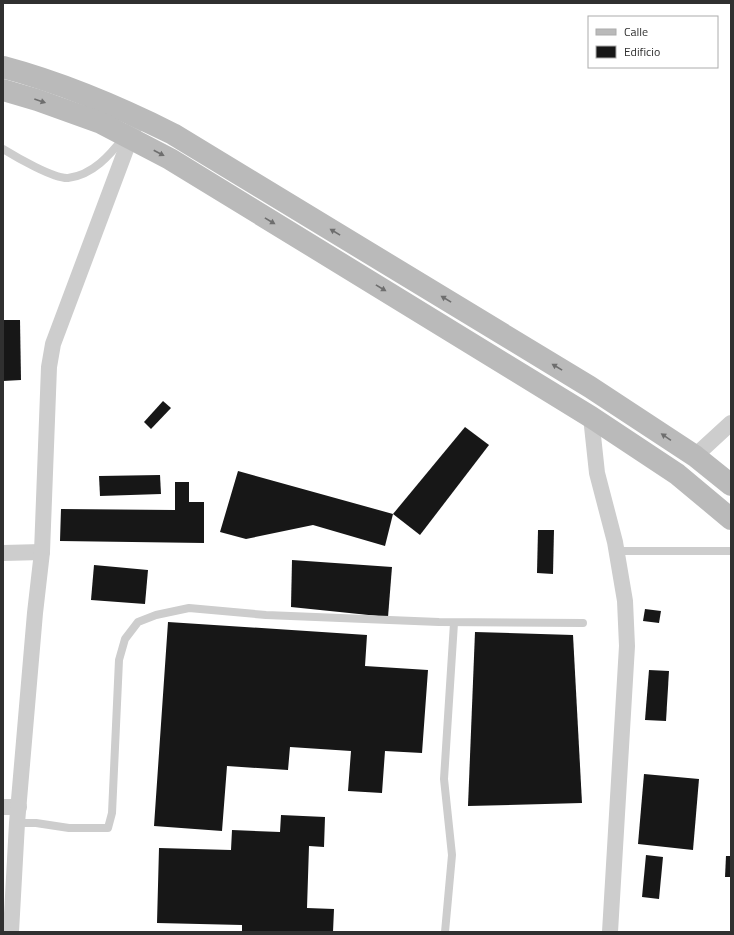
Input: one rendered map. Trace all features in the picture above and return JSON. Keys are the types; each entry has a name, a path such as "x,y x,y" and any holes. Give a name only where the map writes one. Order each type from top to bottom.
{"main road":[{"path":"3,67 42,78 108,102 190,144 577,379 695,456 731,485"},
{"path":"3,90 37,100 101,123 170,159 591,417 677,474 731,519"}],"street":[{"path":"11,932 13,812 42,552 49,367 53,344 128,137 139,117"},
{"path":"591,417 597,473 617,551 625,601 627,646 610,932"},
{"path":"695,456 731,422"},
{"path":"3,553 42,552"}],"lane":[{"path":"3,149 29,165 67,178 88,172 110,156 128,137"},
{"path":"617,551 731,551"},
{"path":"13,812 36,823 69,828 108,828 112,813 119,660 125,639 138,622 156,615 189,608 266,615 454,623 584,623"},
{"path":"445,932 452,855 444,779 454,623"}],"building":[{"path":"3,320 20,320 21,380 3,381"},
{"path":"163,401 171,408 151,429 144,422"},
{"path":"465,427 489,445 420,535 393,514"},
{"path":"238,471 393,514 385,546 313,525 246,539 220,532"},
{"path":"160,475 161,494 100,496 99,476"},
{"path":"175,482 189,482 189,502 204,502 204,543 60,541 61,509 175,510"},
{"path":"538,530 554,530 553,574 537,573"},
{"path":"292,560 392,567 388,617 291,607"},
{"path":"94,565 148,570 145,604 91,600"},
{"path":"645,609 661,611 659,623 643,621"},
{"path":"168,622 367,635 365,666 428,670 422,753 385,751 382,793 348,791 351,751 290,747 288,770 227,766 222,831 154,826"},
{"path":"475,632 573,635 582,803 468,806"},
{"path":"649,670 669,671 666,721 645,720"},
{"path":"644,774 699,779 693,850 638,844"},
{"path":"281,815 325,817 324,847 309,846 307,908 334,909 333,932 242,932 242,925 157,923 159,848 231,850 232,830 280,832"},
{"path":"646,855 663,857 659,899 642,897"},
{"path":"726,856 731,856 731,877 725,877"}]}
